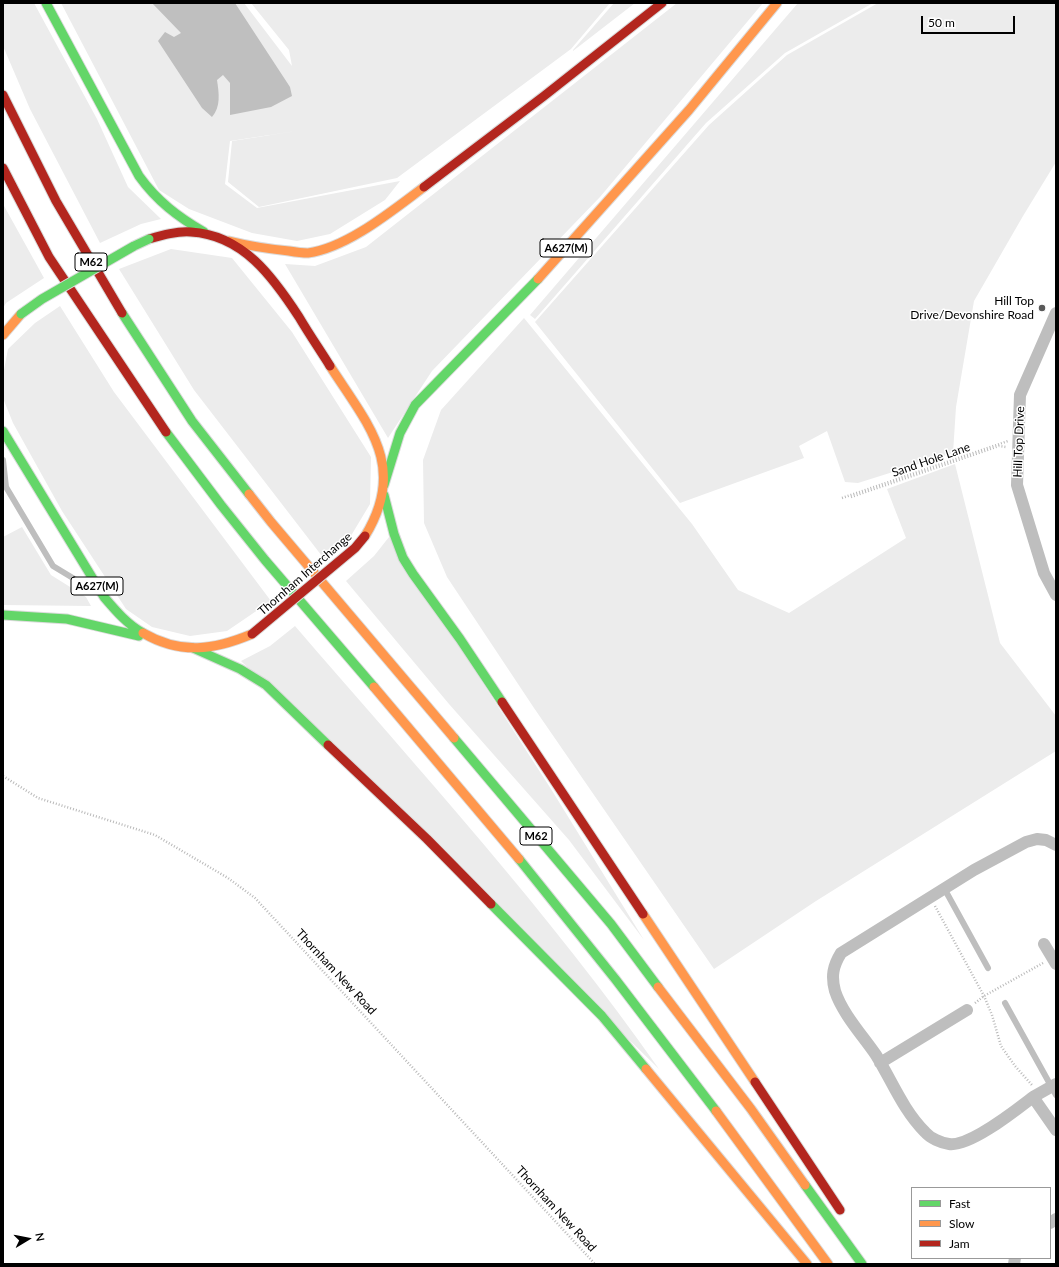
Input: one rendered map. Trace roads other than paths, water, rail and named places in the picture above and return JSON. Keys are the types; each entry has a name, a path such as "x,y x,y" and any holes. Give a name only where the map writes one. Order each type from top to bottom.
{"highway":[{"path":"46,3 145,186 157,200 171,212 188,224 205,232"},
{"name":"A627(M)","path":"229,241 260,248 306,252 326,249 346,242 395,209 544,96 662,3"},
{"name":"A627(M)","path":"384,485 403,426 415,405 529,289 689,110 777,3"},
{"name":"M62","path":"3,95 56,201 114,302 192,421 270,522 611,924 756,1116 862,1264"},
{"name":"M62","path":"3,168 49,257 170,438 265,560 463,791 607,968 689,1074 828,1264"},
{"name":"Thornham Interchange","path":"3,335 20,314 134,246 161,235 179,232 205,232 216,235 229,241 248,254 271,276 372,430 381,453 384,469 384,495 375,521 366,536 355,548 252,634 222,646 193,648 169,645 155,640 123,621 104,598 3,431"},
{"path":"384,495 398,546 412,574 460,639 846,1218"},
{"name":"A627(M)","path":"3,615 67,619 155,640"},
{"path":"193,648 234,665 266,685 427,839 602,1016 807,1264"}],"street":[{"name":"Hill Top Drive","path":"1056,314 1020,394 1018,485 1044,574 1056,595"},
{"path":"1054,1089 1036,1095 1013,1113 982,1133 962,1143 950,1144 939,1141 925,1133 903,1103 880,1063 843,1008 835,991 833,976 835,964 841,953 974,870 1026,842 1038,839 1046,840 1056,845"},
{"path":"1044,944 1054,958"},
{"path":"880,1063 967,1010"},
{"path":"1036,1095 1056,1130"}],"lane":[{"path":"3,460 5,487 53,566 104,598"},
{"path":"944,888 988,968"},
{"path":"1005,1003 1054,1089"}],"place":[{"name":"Hill Top Drive/Devonshire Road","path":"1042,308"}]}
